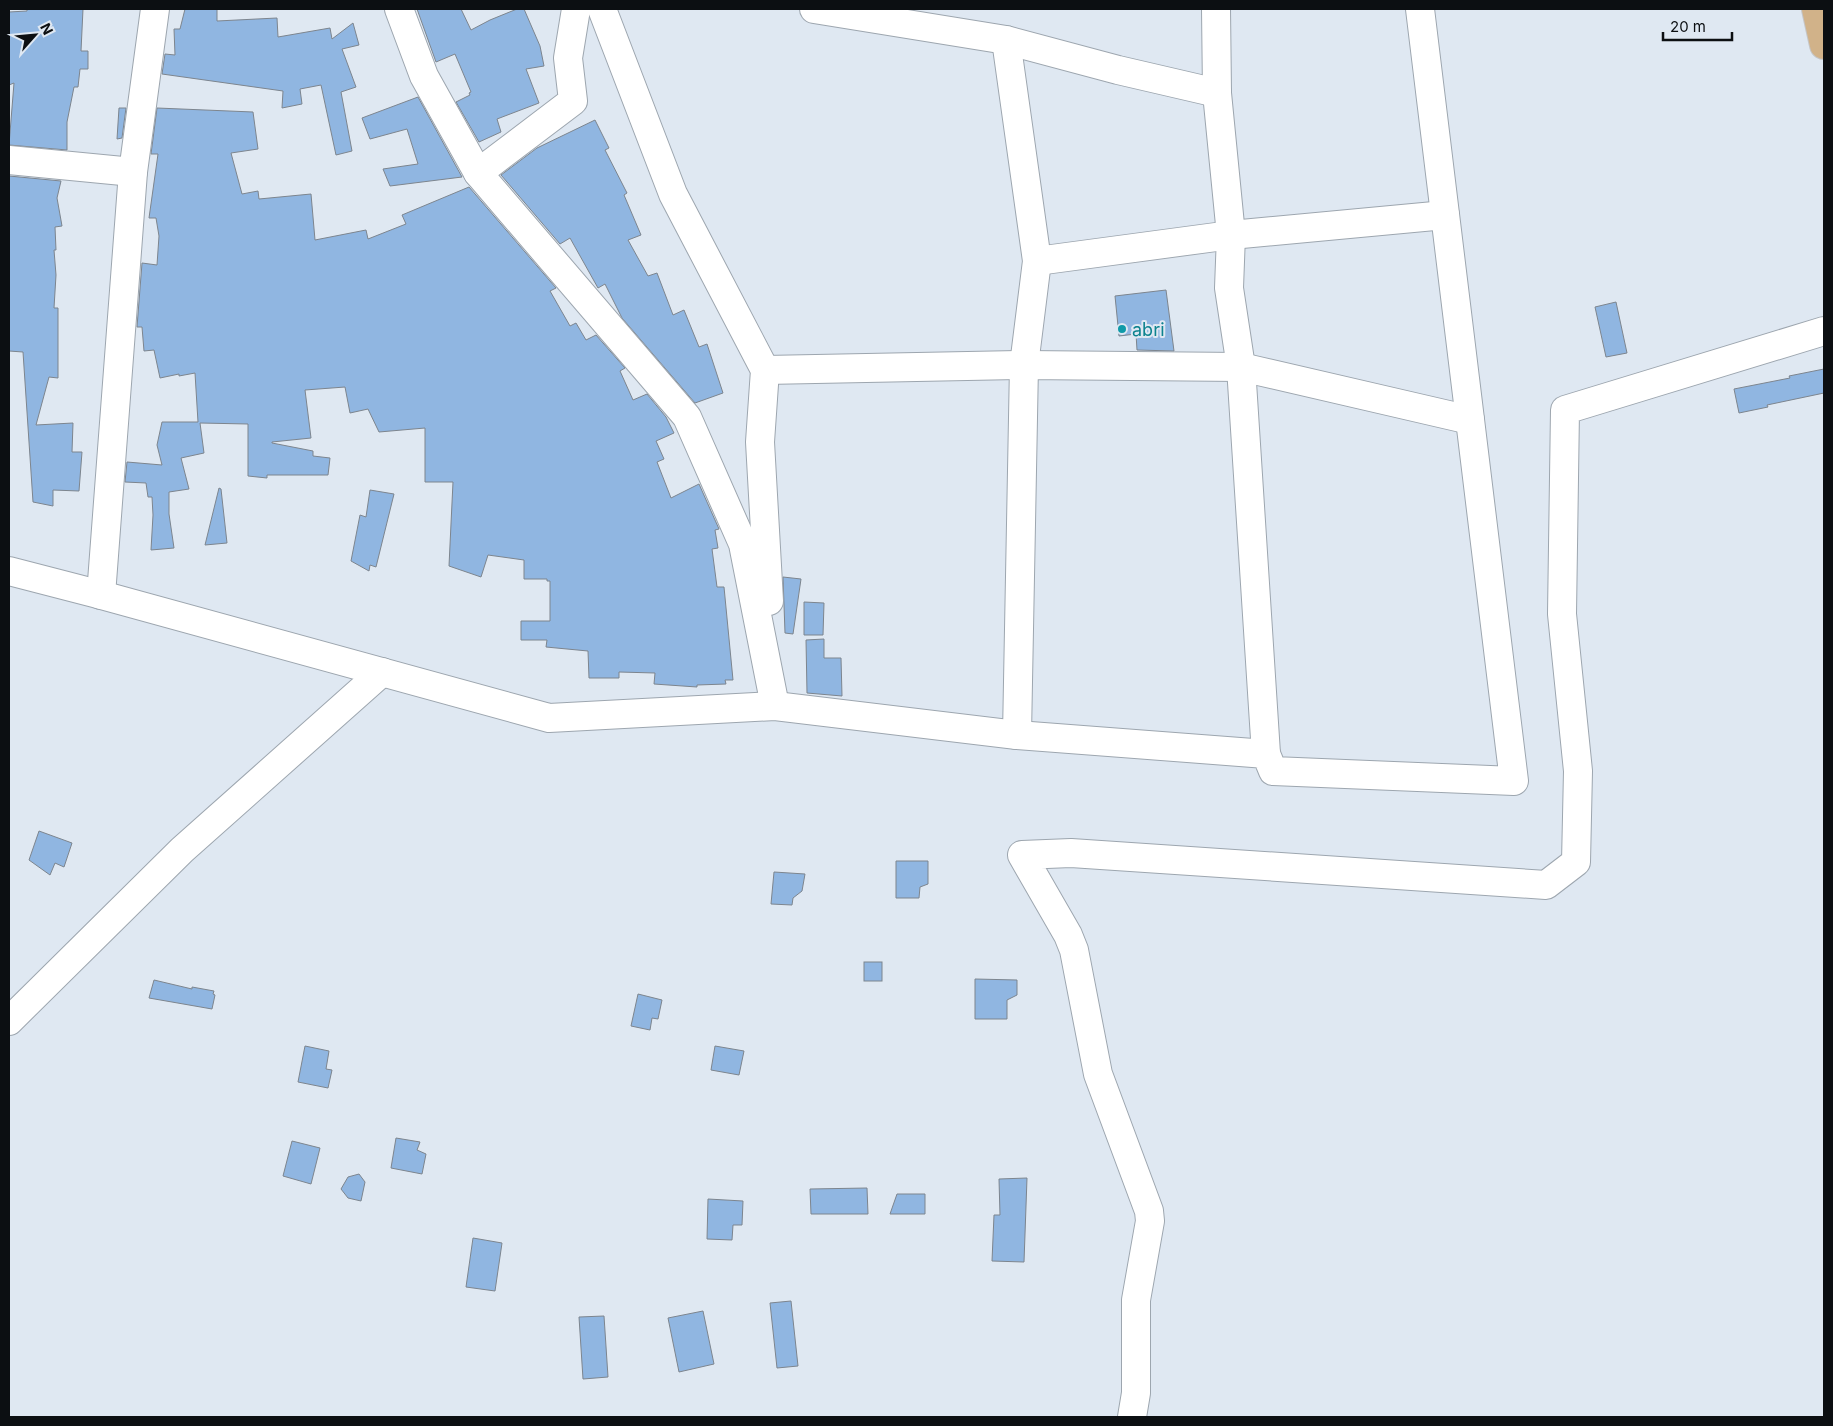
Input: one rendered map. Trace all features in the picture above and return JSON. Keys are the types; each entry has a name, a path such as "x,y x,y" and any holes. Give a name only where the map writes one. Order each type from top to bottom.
{"main road":[{"path":"1816,9 1824,45"}],"street":[{"path":"101,595 133,172 155,9"},
{"path":"399,9 424,76 478,173 687,417 744,544 775,706"},
{"path":"478,173 573,102 568,58 576,9"},
{"path":"602,9 673,194 765,370 760,442 775,706"},
{"path":"814,9 1006,40 1118,70 1217,93"},
{"path":"1216,9 1217,93 1231,235 1229,288 1240,367 1266,754 1273,770 1514,781 1420,9"},
{"path":"1006,40 1037,260 1024,364 1017,735"},
{"path":"9,160 133,172"},
{"path":"1037,260 1231,235 1444,215"},
{"path":"1132,1417 1136,1393 1136,1300 1150,1221 1098,1074 1074,950 1068,935 1022,855 1071,853 1546,884 1576,862 1578,772 1562,614 1565,410 1824,330"},
{"path":"765,370 1024,364 1240,367 1470,420"},
{"path":"9,571 549,718 775,706 1017,735 1266,754"},
{"path":"9,1021 182,850 382,672"}],"building":[{"path":"27,9 83,9 81,51 88,51 88,69 80,69 78,87 74,87 67,122 67,150 9,145 14,83 9,85 9,12 27,11"},
{"path":"185,9 217,9 217,21 277,18 278,37 330,28 332,39 353,23 359,45 342,49 356,87 341,92 352,151 336,155 321,85 300,89 302,104 282,108 283,91 162,74 165,54 175,55 174,29 180,29"},
{"path":"417,9 461,9 471,30 517,9 524,9 540,46 544,66 526,69 539,103 497,119 501,132 479,142 456,102 470,95 469,93 471,92 455,54 436,62"},
{"path":"418,97 462,177 390,186 383,169 418,164 407,129 370,139 362,118"},
{"path":"119,108 126,108 122,138 117,139"},
{"path":"157,108 253,112 258,149 231,153 242,194 258,191 259,199 311,194 315,240 366,230 368,239 406,224 402,215 469,187 556,288 550,291 570,326 576,323 586,340 596,335 625,368 620,371 633,400 647,394 666,417 674,433 656,441 664,459 657,462 671,498 699,484 719,529 715,530 718,548 712,549 717,587 724,587 733,680 725,680 726,684 697,685 697,687 654,684 655,673 619,672 619,678 589,678 588,651 546,647 547,640 521,640 521,621 550,621 550,581 547,581 547,579 524,579 524,560 488,555 481,577 449,566 453,482 425,482 425,428 379,432 368,409 350,413 345,387 305,390 311,438 272,442 313,451 313,456 330,458 328,475 267,475 267,478 248,476 248,424 200,423 204,453 181,458 189,489 169,492 169,514 174,548 151,550 152,497 148,497 146,483 125,482 127,462 162,465 157,445 162,422 198,422 195,373 160,378 154,350 144,351 142,327 137,327 142,263 157,265 159,236 156,218 149,218 158,154 151,154"},
{"path":"595,120 609,148 605,150 627,193 624,195 641,235 628,240 648,276 657,273 673,315 684,310 699,347 707,344 723,393 695,403 622,318 605,284 598,288 570,238 560,244 501,175 537,148"},
{"path":"9,176 61,181 57,198 62,226 55,227 56,250 54,250 56,275 54,308 58,308 58,378 49,377 36,425 73,423 72,452 82,452 79,491 53,490 53,506 33,502 23,352 9,351"},
{"path":"1166,290 1174,351 1137,350 1136,334 1119,336 1115,296"},
{"path":"1616,302 1627,353 1606,357 1595,307"},
{"path":"1824,369 1824,393 1739,413 1734,389"},
{"path":"219,488 221,489 227,543 205,545"},
{"path":"370,490 394,494 376,567 370,565 369,571 351,561 360,515 366,517"},
{"path":"783,577 801,579 793,634 785,633"},
{"path":"804,602 824,603 823,635 804,635"},
{"path":"824,639 824,658 841,658 842,696 807,693 806,640"},
{"path":"39,831 72,843 64,867 55,863 50,875 29,860"},
{"path":"896,861 928,861 928,884 920,887 919,898 896,898"},
{"path":"774,872 805,874 802,891 793,898 792,905 771,904"},
{"path":"864,962 882,962 882,981 864,981"},
{"path":"975,979 1017,980 1017,995 1007,1000 1007,1019 975,1019"},
{"path":"154,980 192,989 192,987 214,991 212,1009 149,998"},
{"path":"638,994 662,1000 658,1019 652,1018 650,1030 631,1026"},
{"path":"305,1046 329,1051 326,1069 332,1070 328,1088 298,1082"},
{"path":"715,1046 744,1051 739,1075 711,1070"},
{"path":"396,1138 420,1142 417,1150 426,1154 422,1174 391,1168"},
{"path":"292,1141 320,1148 311,1184 283,1176"},
{"path":"359,1174 365,1182 361,1201 348,1198 341,1189 348,1177"},
{"path":"1027,1178 1024,1262 992,1261 994,1215 1000,1215 999,1179"},
{"path":"867,1188 868,1214 811,1214 810,1189"},
{"path":"897,1194 925,1194 925,1214 890,1214"},
{"path":"708,1199 743,1201 742,1225 733,1225 732,1240 707,1239"},
{"path":"473,1238 502,1243 495,1291 466,1287"},
{"path":"791,1301 798,1366 777,1368 770,1303"},
{"path":"703,1311 714,1364 679,1372 668,1318"},
{"path":"604,1316 608,1377 583,1379 579,1317"}],"place":[{"name":"abri","path":"1122,329"}]}
